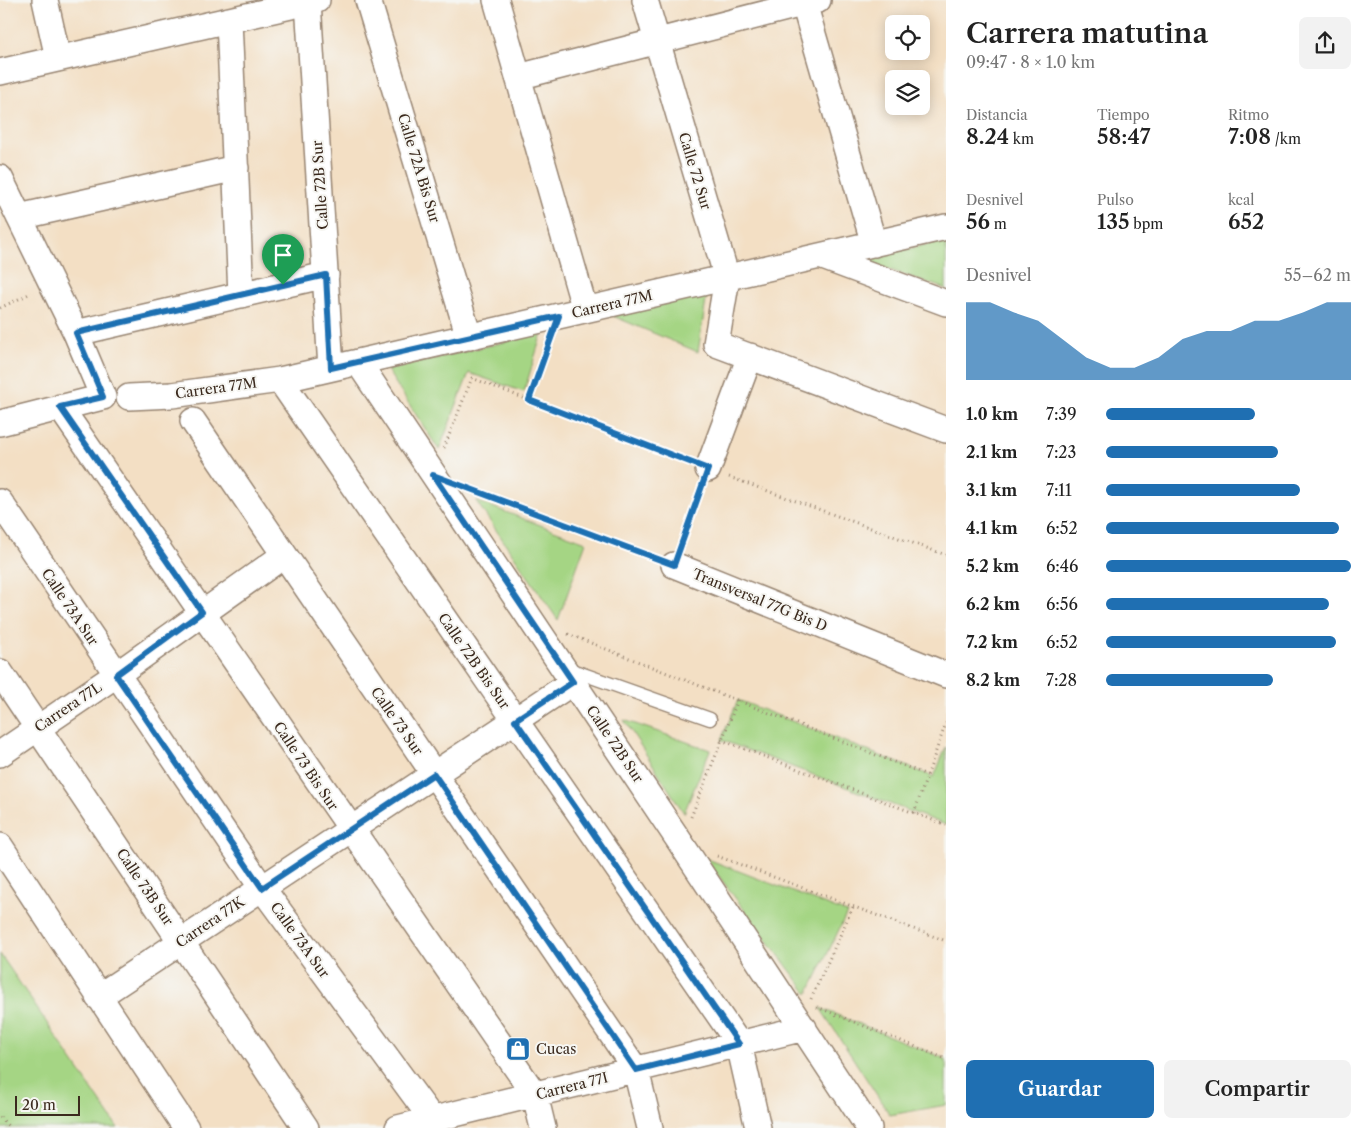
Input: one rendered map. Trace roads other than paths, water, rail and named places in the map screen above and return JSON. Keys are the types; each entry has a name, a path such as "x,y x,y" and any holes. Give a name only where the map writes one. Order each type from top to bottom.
{"street":[{"path":"45,0 58,58"},
{"name":"Calle 72A Bis Sur","path":"368,0 469,337"},
{"path":"496,0 585,310"},
{"name":"Calle 72 Sur","path":"645,0 728,278 716,344 750,356"},
{"path":"0,72 312,1"},
{"name":"Calle 72B Sur","path":"312,1 331,368"},
{"path":"518,77 808,1 874,244"},
{"path":"229,20 241,295"},
{"path":"19,217 236,168"},
{"path":"0,178 76,333 103,397 0,422"},
{"name":"Carrera 77M","path":"129,397 172,395 280,380 946,227"},
{"path":"820,256 946,303"},
{"path":"76,333 326,275"},
{"path":"708,469 750,356 946,430"},
{"name":"Calle 72B Sur","path":"358,362 869,1128"},
{"name":"Calle 72B Bis Sur","path":"280,380 739,1044 758,1128"},
{"name":"Calle 73 Bis Sur","path":"60,407 350,830 535,1095 543,1128"},
{"name":"Calle 73 Sur","path":"192,421 636,1070 650,1128"},
{"name":"Calle 73A Sur","path":"0,502 262,888 433,1124"},
{"name":"Carrera 77L","path":"0,754 116,675 283,556"},
{"name":"Transversal 77G Bis D","path":"674,565 946,675"},
{"name":"Calle 73B Sur","path":"0,672 306,1128"},
{"name":"Carrera 77K","path":"98,997 515,720 567,674"},
{"path":"0,846 186,1128"},
{"name":"Carrera 77I","path":"398,1128 433,1124 535,1095 804,1028"}],"lane":[{"path":"103,397 129,397"},
{"path":"567,674 710,719"}],"place":[{"name":"Cucas","path":"518,1049"}]}
